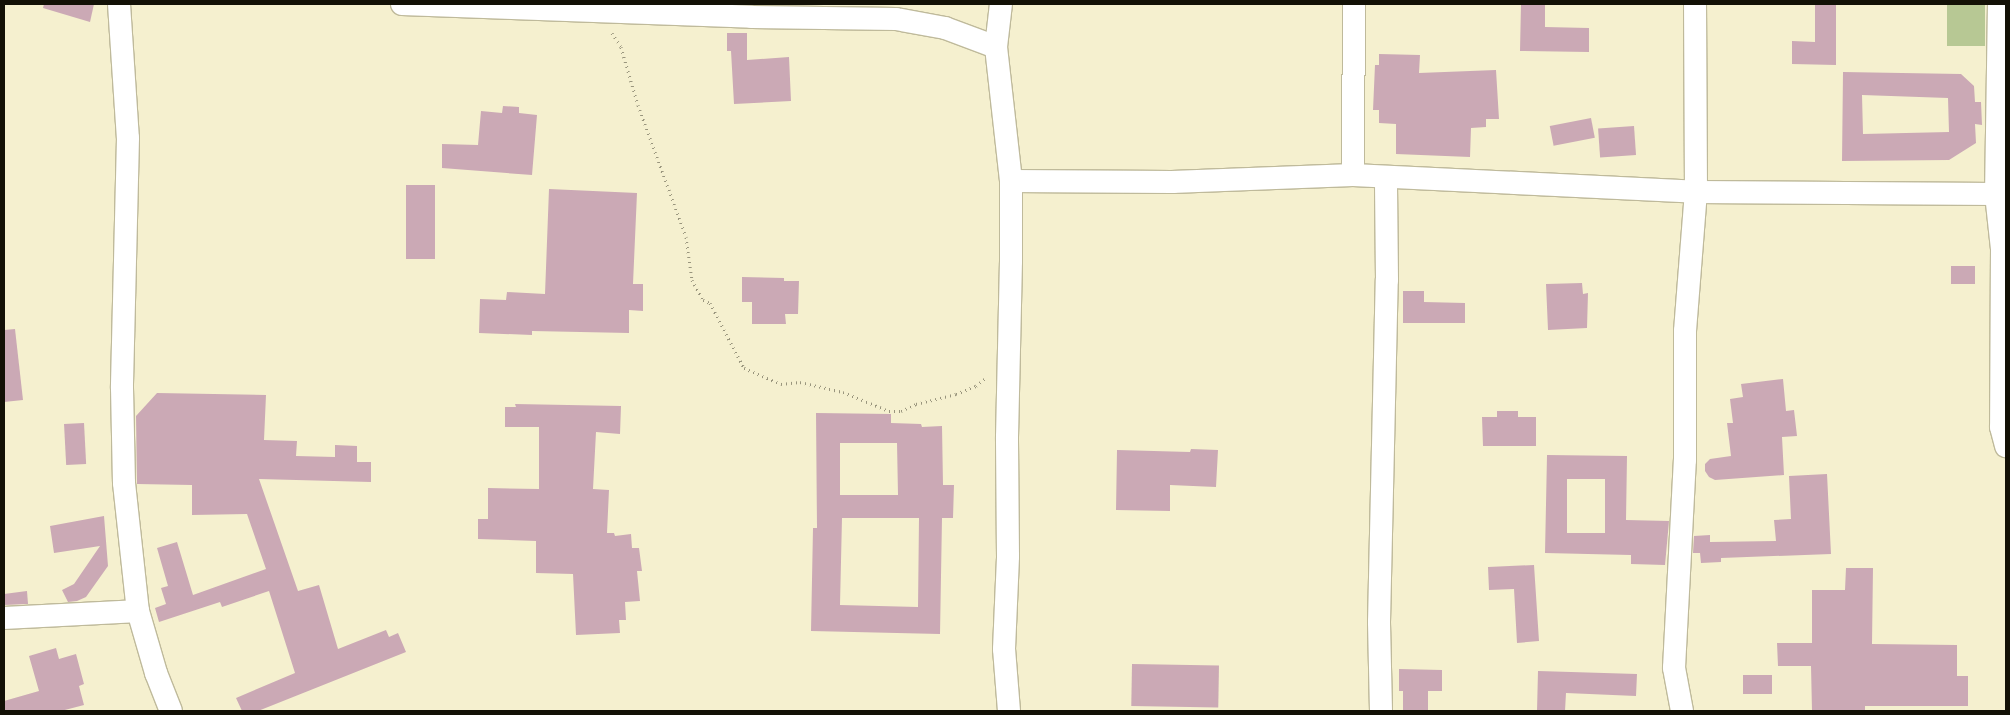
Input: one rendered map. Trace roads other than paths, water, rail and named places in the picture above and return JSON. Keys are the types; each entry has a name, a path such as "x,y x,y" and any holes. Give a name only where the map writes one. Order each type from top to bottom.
{"street":[{"path":"119,4 128,138 122,388 124,483 138,611 156,672 171,711"},
{"path":"414,4 752,10 896,19 945,28 996,48"},
{"path":"1001,4 996,48 1011,181 1008,359 1008,556 1004,649 1009,711"},
{"path":"1353,175 1354,4"},
{"path":"1682,711 1674,668 1684,460 1685,331 1696,192 1695,4"},
{"path":"1999,4 1996,194 2002,249 2001,426 2006,446"},
{"path":"1011,181 1172,182 1353,175 1696,192 1996,194"},
{"path":"1381,711 1379,622 1387,280 1386,177"},
{"path":"4,618 138,611"}]}
